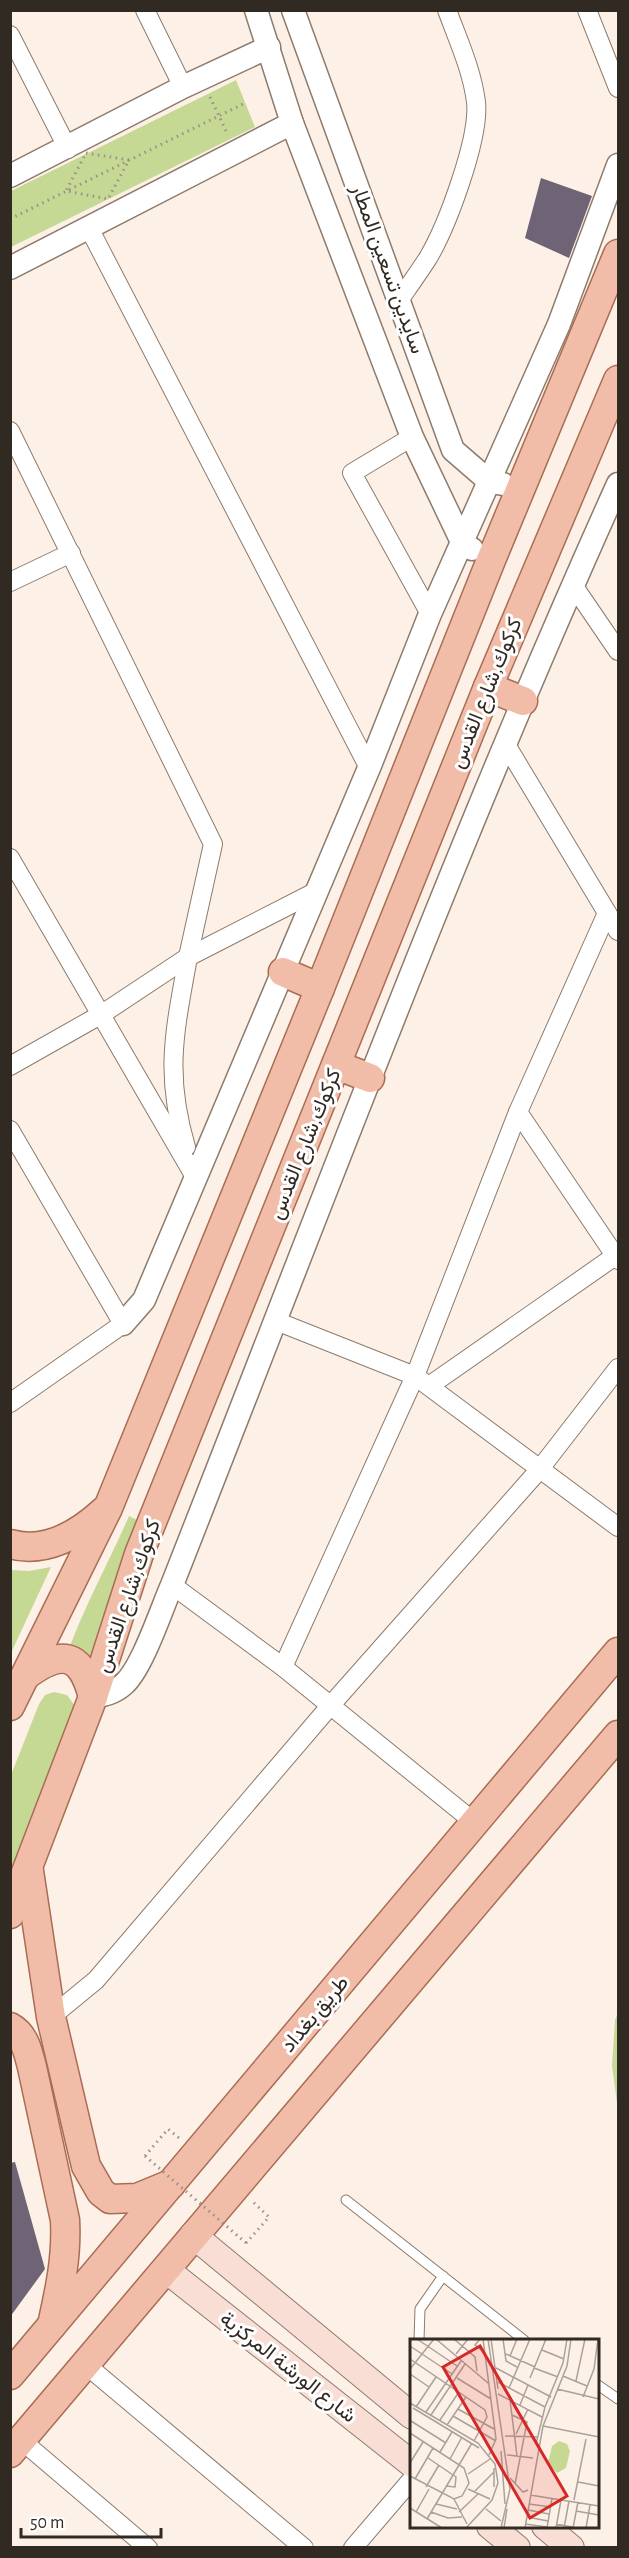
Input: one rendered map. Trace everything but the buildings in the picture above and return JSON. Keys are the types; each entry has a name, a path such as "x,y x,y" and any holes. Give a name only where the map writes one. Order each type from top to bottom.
{"main road":[{"path":"10,1706 108,1508 491,560 618,255"},
{"name":"كركوك,شارع القدس","path":"10,1914 29,1870 93,1697 139,1554 488,687 561,521 618,380"},
{"path":"488,687 523,700"},
{"path":"284,972 320,988"},
{"path":"336,1065 370,1078"},
{"path":"10,1544 35,1547 53,1543 87,1527 108,1508"},
{"name":"طريق بغداد","path":"10,2375 618,1652"},
{"path":"26,1675 47,1660 61,1658 72,1660 82,1669 93,1697"},
{"path":"16,2447 618,1735"},
{"path":"29,1870 51,2017 86,2166 100,2192 110,2199 123,2200 173,2183"},
{"path":"10,2027 18,2031 26,2045 65,2220 67,2245 51,2329"},
{"name":"شارع الورشة المركزية","path":"193,2235 410,2415"},
{"name":"شارع الورشة المركزية","path":"165,2269 410,2463"},
{"path":"493,2528 517,2547"},
{"path":"547,2528 571,2547"}],"street":[{"path":"145,10 183,87"},
{"path":"256,10 292,123 412,437 463,544 491,560"},
{"name":"سايدين تسعين المطار","path":"293,10 453,450 490,482"},
{"path":"400,299 429,257 444,224 475,131 476,105 472,80 447,10"},
{"path":"587,10 618,88"},
{"path":"10,35 68,148"},
{"path":"10,176 183,87 269,47"},
{"path":"10,268 292,123"},
{"path":"10,1404 123,1324 144,1300 284,972 430,614 559,324 618,165"},
{"path":"89,228 369,768"},
{"path":"340,247 375,233"},
{"path":"11,432 213,844 188,957 173,1041 172,1078 176,1115 195,1177"},
{"path":"412,437 352,473 430,614"},
{"path":"490,482 523,486"},
{"path":"93,1697 114,1691 131,1677 172,1585 370,1078 523,700 618,484"},
{"path":"10,582 71,553"},
{"path":"573,585 618,651"},
{"path":"506,743 618,931"},
{"path":"10,858 195,1177"},
{"path":"10,1065 102,1014 188,957 315,892"},
{"path":"283,1667 422,1381 518,1112 606,913"},
{"path":"422,1381 618,1257 518,1112"},
{"path":"10,1130 123,1324"},
{"path":"276,1321 422,1381 618,1527"},
{"path":"51,2017 96,1980 330,1706 539,1470 618,1368"},
{"path":"172,1585 283,1667 474,1822"},
{"path":"85,2364 304,2547"},
{"path":"16,2447 148,2547"},
{"path":"353,2547 410,2481"}],"lane":[{"path":"346,2200 523,2339"},
{"path":"419,2339 420,2309 442,2276"},
{"path":"599,2386 618,2399"}],"path":[{"path":"208,93 230,139"},
{"path":"10,219 245,103"},
{"path":"66,191 86,153 129,160"},
{"path":"66,191 108,199 129,160"},
{"path":"168,2129 145,2156 246,2243 269,2217"}],"green space":[{"path":"236,80 255,127 11,247 11,191"},
{"path":"129,1516 143,1523 90,1662 67,1654 81,1619"},
{"path":"51,1567 11,1653 11,1570 29,1571"},
{"path":"54,1692 67,1695 75,1706 22,1849 11,1871 11,1775 39,1704 45,1695"},
{"path":"618,2013 618,2110 612,2066 615,2020"}]}
